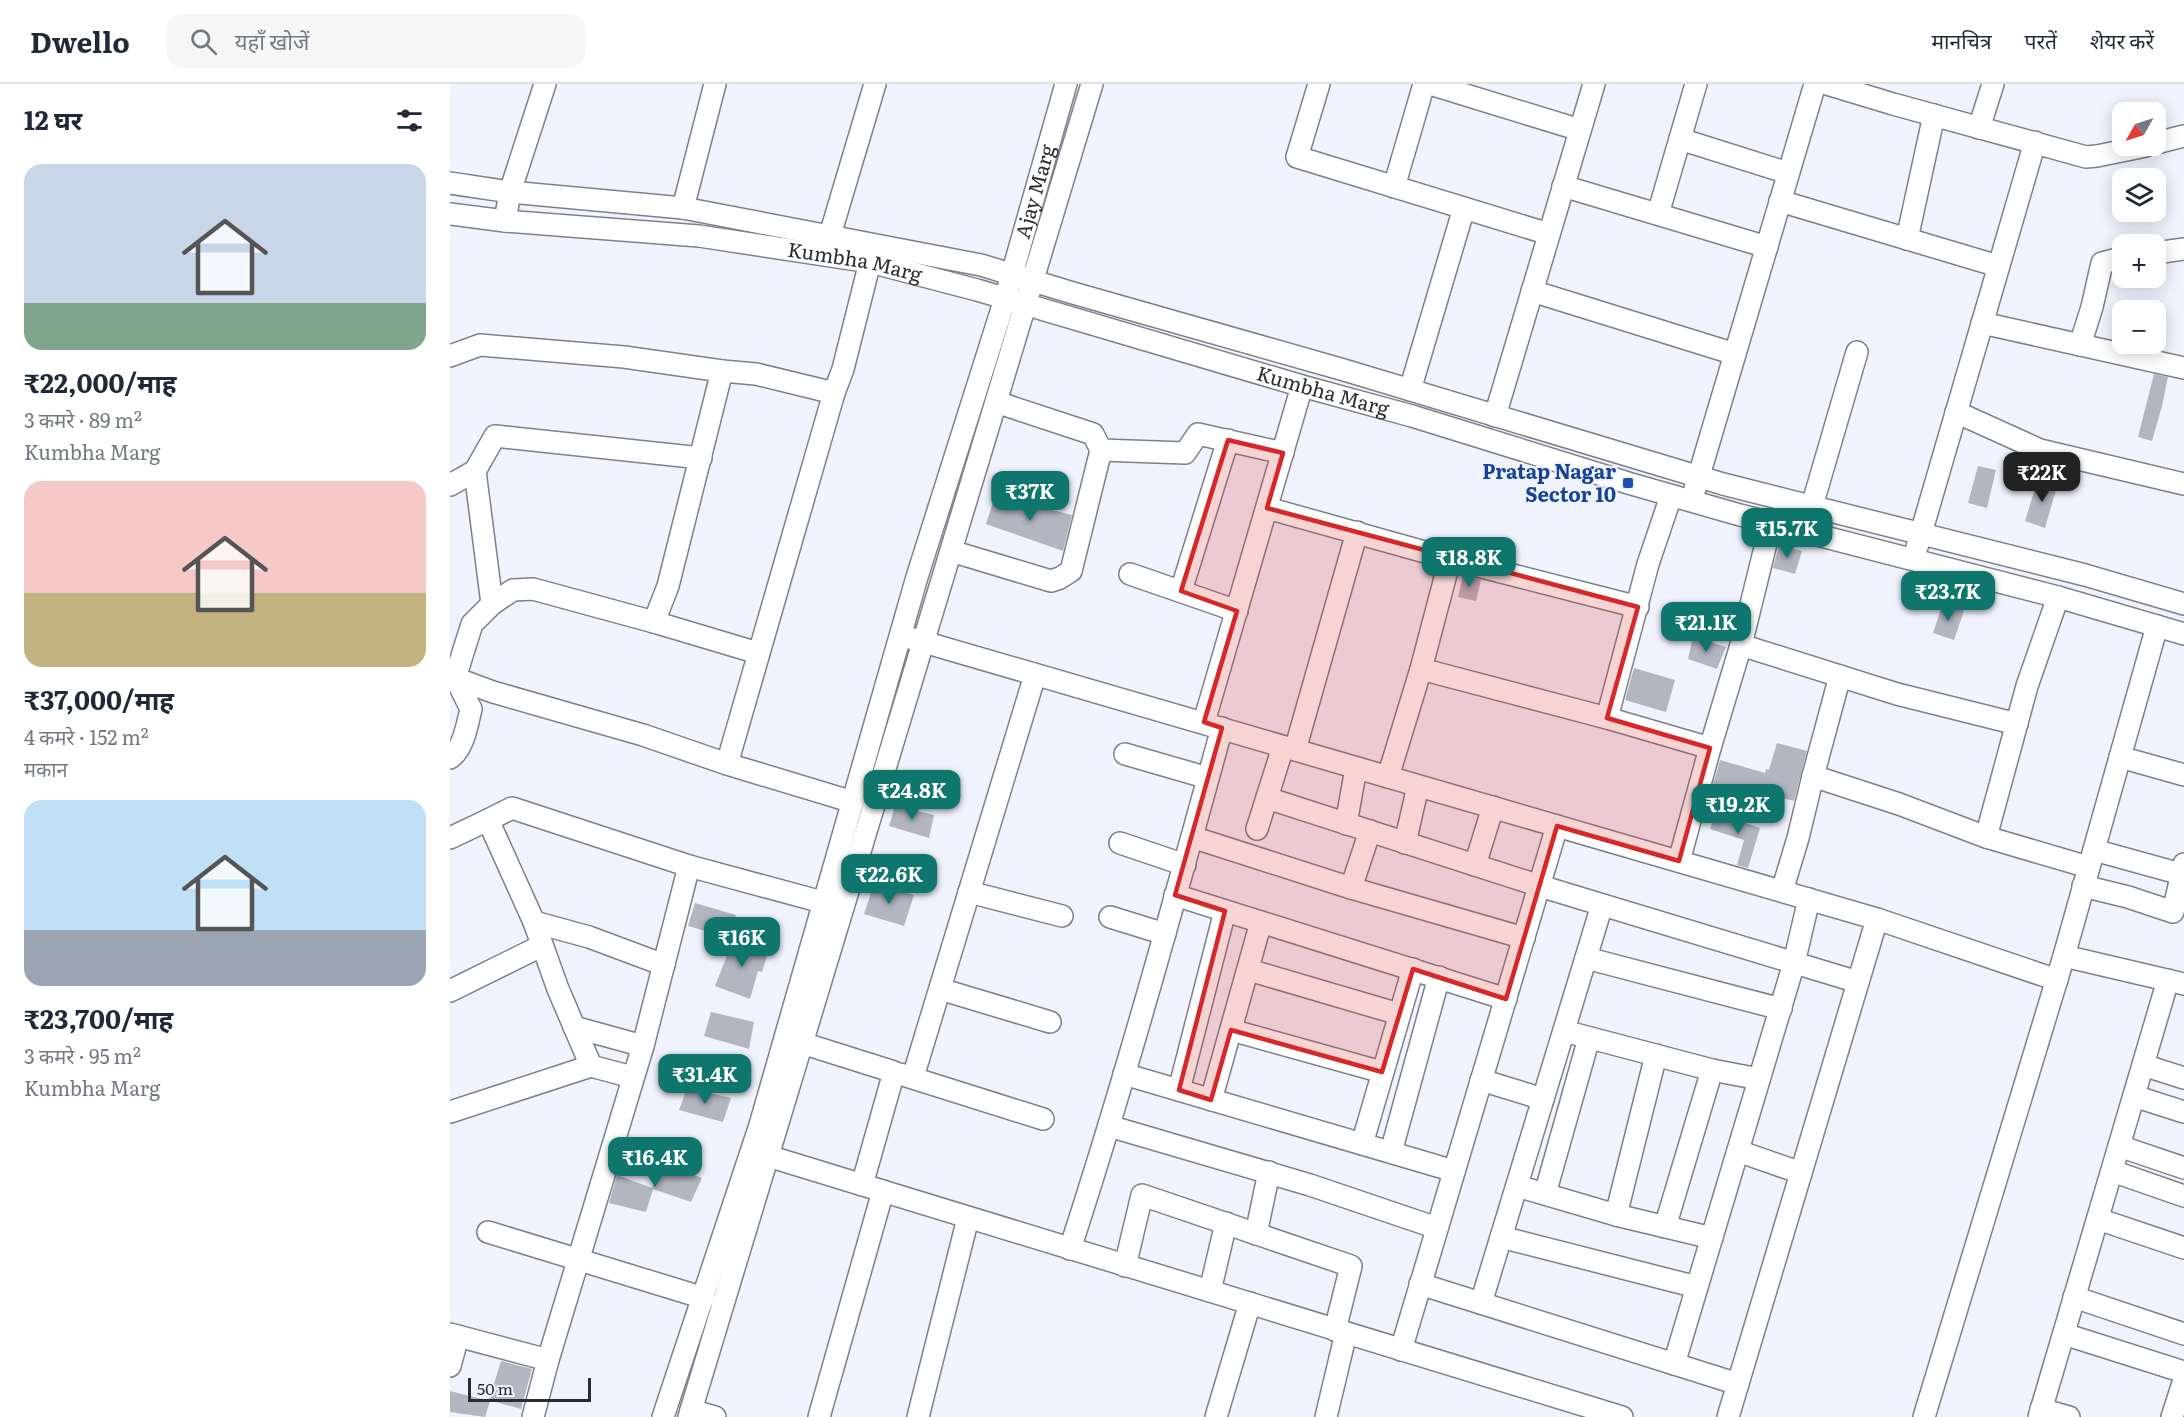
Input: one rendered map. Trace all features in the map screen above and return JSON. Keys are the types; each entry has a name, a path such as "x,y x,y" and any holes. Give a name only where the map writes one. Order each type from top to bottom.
{"street":[{"path":"505,221 510,192 545,84"},
{"path":"683,208 715,84"},
{"path":"830,235 875,84"},
{"name":"Ajay Marg","path":"834,905 853,801 900,636 1005,299 1066,84"},
{"name":"Ajay Marg","path":"834,905 924,642 1092,84"},
{"path":"1319,84 1297,158 1549,234"},
{"path":"1394,187 1424,84"},
{"path":"1430,84 1481,92 1580,130"},
{"path":"1495,416 1594,84"},
{"path":"1658,214 1696,84"},
{"path":"1691,501 1815,84"},
{"path":"1827,84 2086,157 2112,153"},
{"path":"1979,128 1993,84"},
{"path":"1907,239 1934,116"},
{"path":"2166,140 2184,136"},
{"path":"1680,139 1788,173"},
{"path":"1915,560 1920,533 2035,142"},
{"name":"Kumbha Marg","path":"450,183 510,192 683,208 981,265 1698,477 2085,575 2184,604"},
{"path":"1563,186 1767,247"},
{"path":"1780,201 1998,267"},
{"path":"1410,390 1464,208"},
{"name":"Kumbha Marg","path":"450,214 505,221 699,236 870,262 1412,416 1671,496 2058,597 2184,634"},
{"path":"2166,253 2183,253"},
{"path":"2080,345 2092,308 2102,263 2112,260"},
{"path":"727,764 834,393 843,369 870,262"},
{"path":"1532,291 1735,354"},
{"path":"1982,324 2184,368"},
{"path":"450,356 480,345 624,357 756,374 834,393"},
{"path":"1812,506 1857,352"},
{"path":"654,622 668,586 722,371"},
{"path":"1070,1249 1185,865 1208,778 1213,725 1237,611 1302,386"},
{"path":"951,551 1051,580 1060,578 1071,571 1101,450 1093,434 996,402"},
{"path":"1956,412 2040,450 2184,484"},
{"path":"1101,450 1185,453 1198,434 1283,453"},
{"path":"450,485 475,471 495,436 701,458"},
{"path":"1181,591 1228,440"},
{"path":"475,471 492,604"},
{"path":"1607,718 1648,564 1671,496"},
{"path":"1267,508 1450,559 1638,607"},
{"path":"1679,861 1710,748 1742,645 1771,523"},
{"path":"1257,829 1267,798 1289,748 1357,532"},
{"path":"1388,777 1421,669 1450,559"},
{"path":"1130,574 1237,611"},
{"path":"450,758 455,755 464,735 471,708 453,673 472,624 492,604 513,590 533,589 654,622 758,654"},
{"path":"1986,837 2027,686 2058,597"},
{"path":"1924,1417 2057,980 2157,626"},
{"path":"900,636 1877,919 2057,980"},
{"path":"1742,645 1897,694 2017,724"},
{"path":"1421,669 1710,748"},
{"path":"453,673 493,692 643,735 727,764 853,801"},
{"path":"862,1185 903,1074 940,988 1035,675"},
{"path":"1782,891 1840,676"},
{"path":"1125,754 1208,778"},
{"path":"2120,757 2184,776"},
{"path":"1346,824 1356,768"},
{"path":"1813,776 1899,804 1986,837 2088,868 2183,869 2173,912 2128,897 2088,868"},
{"path":"1405,843 1418,786"},
{"path":"1267,798 1540,886 1858,982"},
{"path":"1475,865 1493,807"},
{"path":"450,838 512,808 689,866 834,905"},
{"path":"488,820 534,921 541,946 591,1066"},
{"path":"1401,1350 1557,826"},
{"path":"1351,888 1370,831"},
{"path":"1192,837 1351,888 1524,938"},
{"path":"1120,843 1185,865"},
{"path":"533,1417 548,1360 643,1046 689,866"},
{"path":"969,892 1062,916"},
{"path":"1175,895 1506,999"},
{"path":"1674,1364 1794,963 1809,899"},
{"path":"715,1417 690,1414 802,1043 834,905"},
{"path":"663,1417 834,905"},
{"path":"1481,1303 1602,905"},
{"path":"1179,1090 1225,911"},
{"path":"1110,917 1165,934"},
{"path":"1728,1417 1877,919"},
{"path":"534,921 589,937 664,965"},
{"path":"1211,1100 1261,922"},
{"path":"450,991 541,946"},
{"path":"2064,956 2176,982 2143,1065 2040,1413 2070,1417"},
{"path":"1586,958 1780,1009"},
{"path":"1362,1144 1413,969"},
{"path":"1249,970 1399,1014"},
{"path":"1391,1152 1439,977"},
{"path":"940,988 1050,1022"},
{"path":"574,1027 643,1046"},
{"path":"1231,1030 1382,1072"},
{"path":"1564,1031 1712,1070 1759,1079"},
{"path":"1545,1194 1589,1038"},
{"path":"802,1043 1043,1119"},
{"path":"1616,1215 1656,1055"},
{"path":"2143,1065 2184,1078"},
{"path":"450,1112 591,1066 633,1077"},
{"path":"1665,1227 1712,1070"},
{"path":"1124,1074 1454,1171"},
{"path":"1481,1080 1543,1099"},
{"path":"2134,1096 2184,1112"},
{"path":"1109,1125 1269,1172 1437,1228"},
{"path":"2119,1146 2184,1168"},
{"path":"1738,1151 1801,1173"},
{"path":"768,1156 1341,1331 1586,1412 1622,1417"},
{"path":"2112,1171 2184,1196"},
{"path":"1256,1234 1269,1172"},
{"path":"1517,1186 1616,1215 1712,1238"},
{"path":"819,1417 882,1191"},
{"path":"1125,1266 1142,1195 1351,1266 1326,1417"},
{"path":"918,1417 968,1218"},
{"path":"2098,1219 2184,1248"},
{"path":"1210,1291 1226,1223"},
{"path":"488,1232 704,1298"},
{"path":"1501,1237 1697,1287"},
{"path":"1420,1284 1738,1384"},
{"path":"2074,1297 2184,1335"},
{"path":"1216,1417 1250,1304"},
{"path":"2064,1334 2184,1372"},
{"path":"450,1366 454,1335 548,1360"},
{"path":"2172,1417 2184,1380"}],"highlighted area":[{"path":"1228,440 1283,453 1267,508 1638,607 1607,718 1710,748 1679,861 1557,826 1506,999 1413,969 1382,1072 1231,1030 1211,1100 1179,1090 1225,911 1175,895 1222,728 1204,722 1237,611 1181,591"}],"building":[{"path":"2154,374 2168,377 2152,441 2138,437"},
{"path":"1978,466 1996,470 1987,508 1968,503"},
{"path":"2038,479 2058,483 2045,528 2025,521"},
{"path":"995,496 1072,515 1063,551 986,524"},
{"path":"1779,545 1802,551 1795,574 1773,568"},
{"path":"1463,575 1481,580 1476,601 1458,597"},
{"path":"1943,603 1964,611 1954,640 1933,633"},
{"path":"1693,637 1726,647 1717,669 1688,659"},
{"path":"1634,668 1675,680 1666,712 1625,700"},
{"path":"1777,743 1807,751 1794,801 1754,790 1752,795 1713,785 1720,760 1765,773 1766,769 1769,770"},
{"path":"895,806 934,815 929,838 889,826"},
{"path":"1716,813 1760,828 1748,868 1737,865 1744,840 1710,829"},
{"path":"874,884 914,895 904,926 864,914"},
{"path":"695,903 736,915 730,938 688,926"},
{"path":"734,938 769,949 762,972 758,971 750,999 715,986"},
{"path":"711,1012 754,1022 749,1049 704,1036"},
{"path":"687,1088 731,1098 723,1122 679,1110"},
{"path":"661,1163 702,1178 691,1202 653,1189 646,1212 609,1203 617,1175 652,1188"},
{"path":"501,1361 532,1369 521,1409 489,1400"},
{"path":"450,1391 490,1401 485,1417 450,1412"}],"place":[{"name":"Pratap Nagar Sector 10","path":"1628,483"}]}
